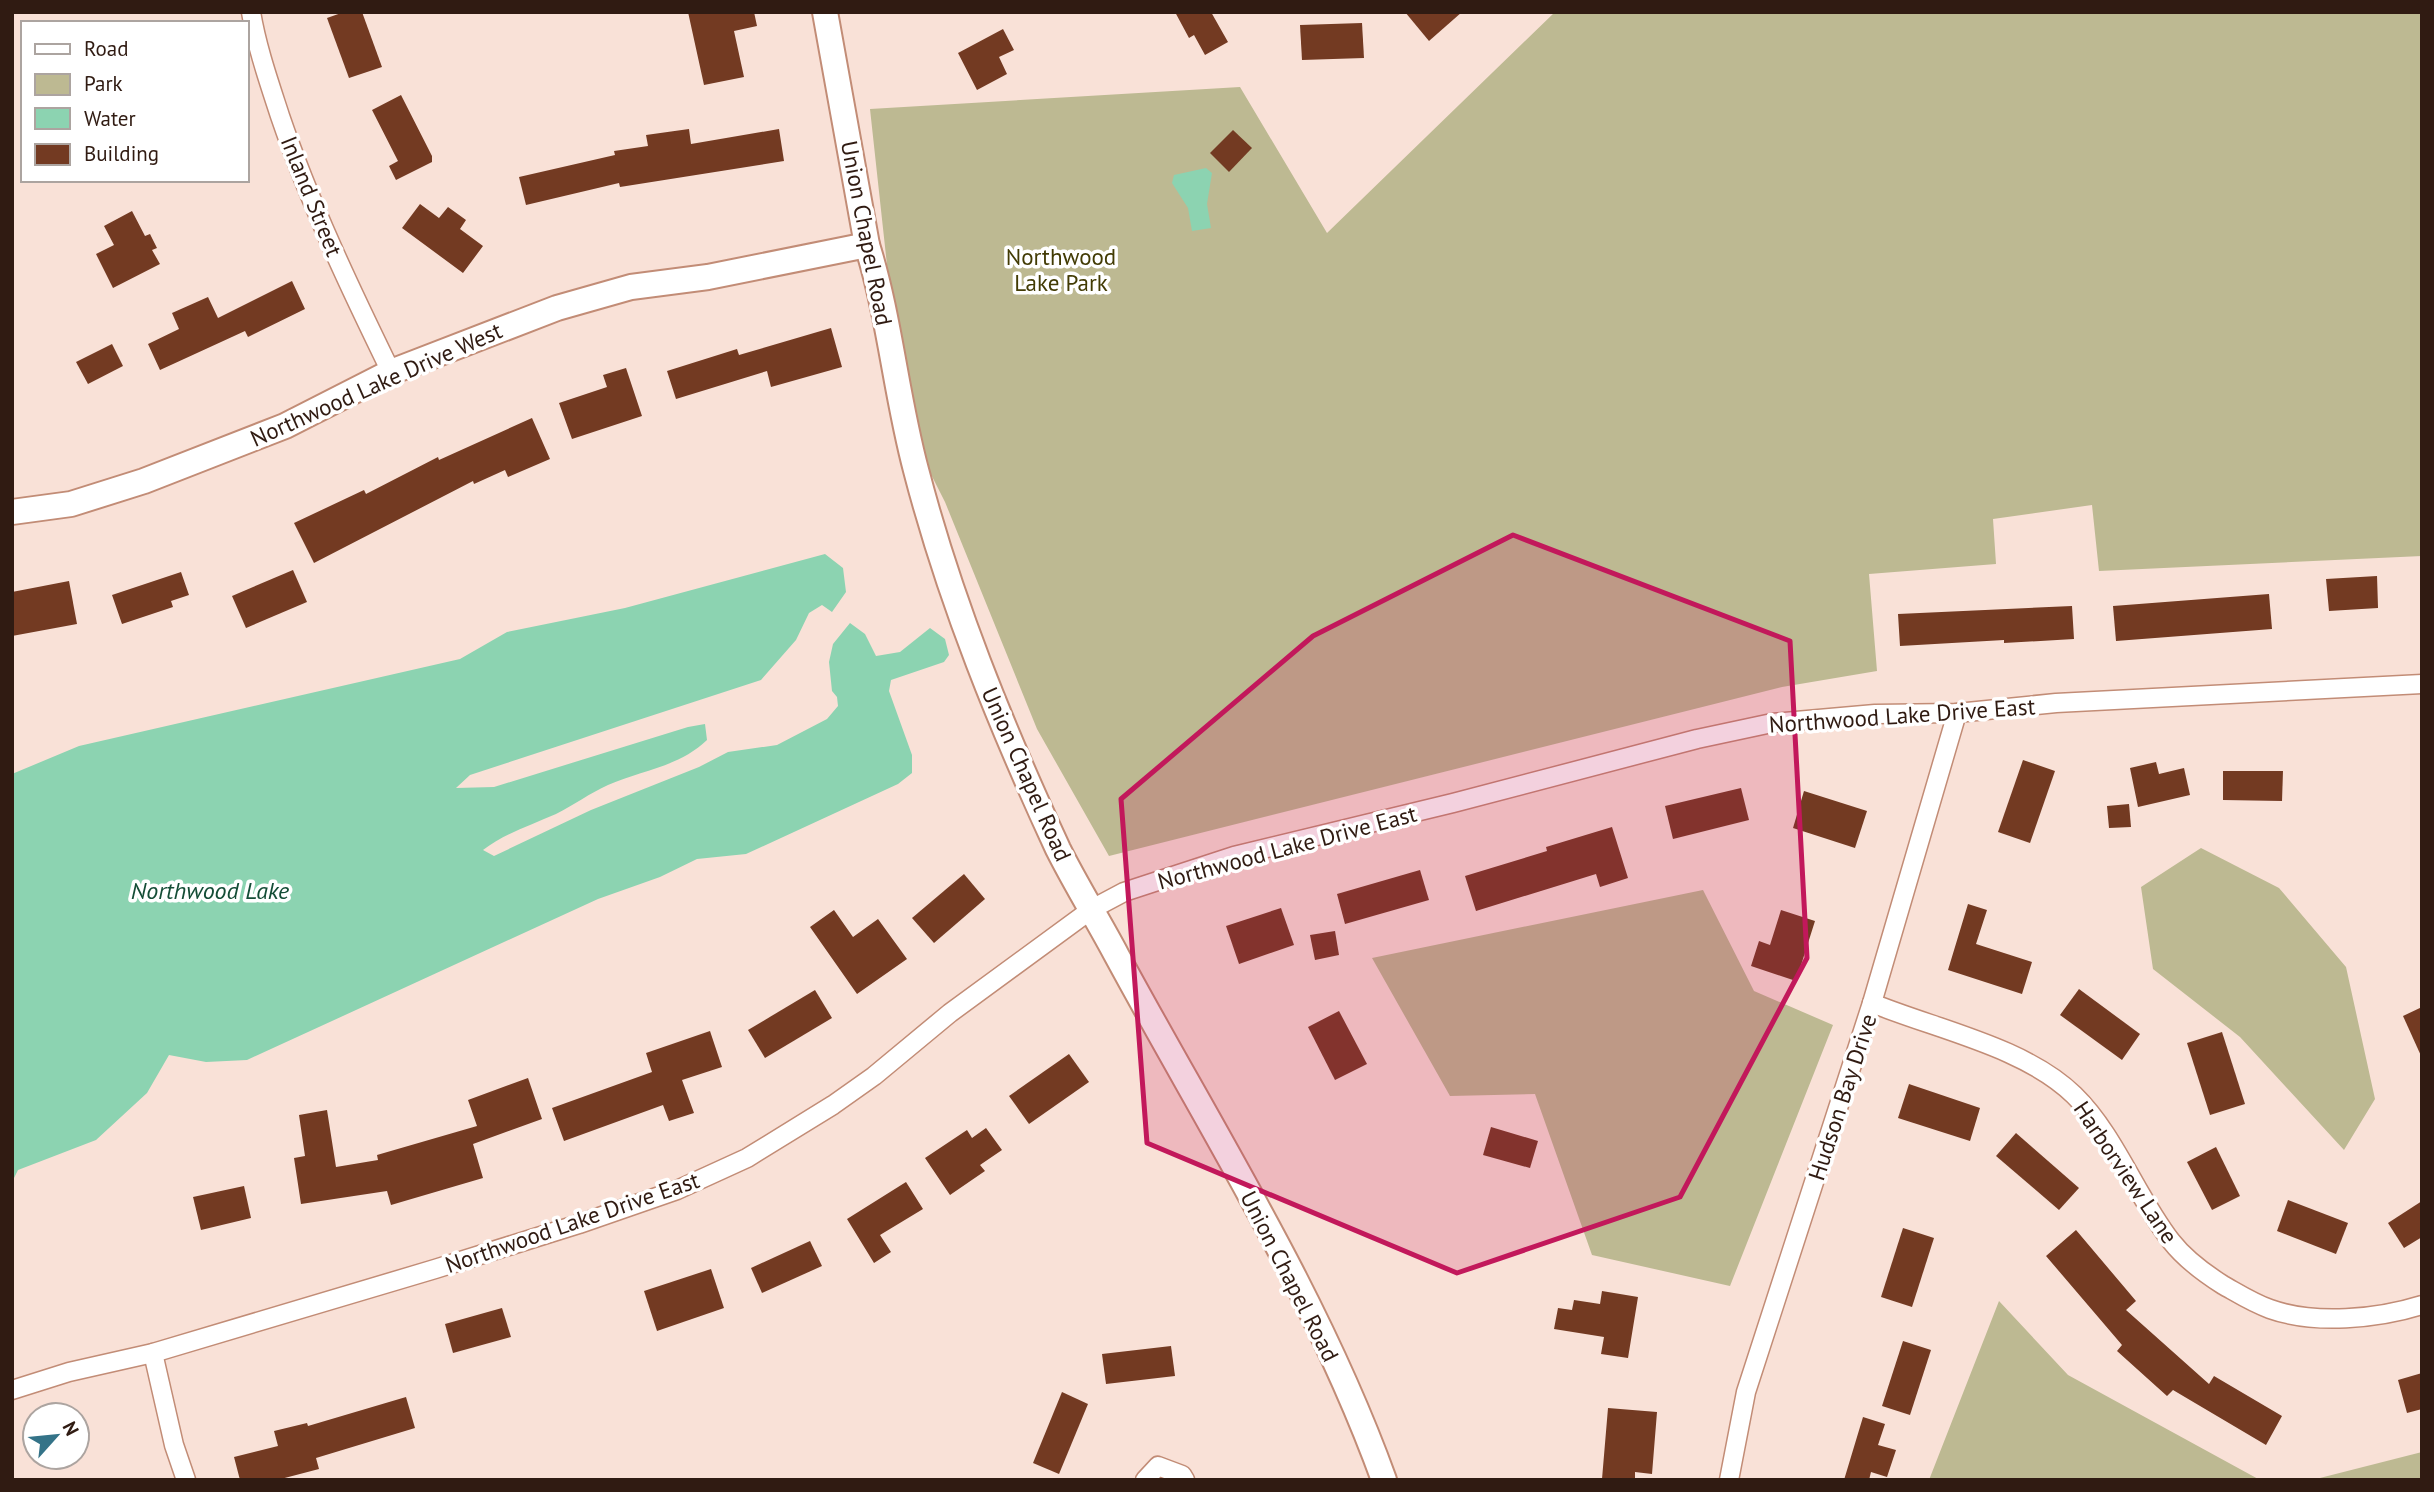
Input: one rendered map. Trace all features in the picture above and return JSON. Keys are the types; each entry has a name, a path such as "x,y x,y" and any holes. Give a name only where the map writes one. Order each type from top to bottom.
{"street":[{"name":"Inland Street","path":"251,12 267,76 291,148 351,290 391,372"},
{"name":"Union Chapel Road","path":"825,12 867,245 878,278 901,409 915,470 960,615 996,710 1060,853 1311,1309 1384,1480"},
{"name":"Northwood Lake Drive West","path":"12,513 71,504 144,481 285,426 391,372 557,308 619,291 708,277 867,245"},
{"name":"Northwood Lake Drive East","path":"12,1390 69,1372 153,1353 579,1224 677,1190 747,1158 833,1105 874,1076 950,1013 1092,909 1124,892 1234,856 1453,803 1697,739 1772,723 1823,717 1957,713 2056,703 2422,684"},
{"name":"Hudson Bay Drive","path":"1730,1480 1746,1391 1872,1003 1957,713"},
{"name":"Harborview Lane","path":"1872,1003 2031,1064 2054,1078 2091,1114 2172,1242 2208,1276 2250,1301 2295,1315 2344,1318 2393,1314 2422,1305"},
{"path":"153,1353 174,1445 186,1480"},
{"path":"1145,1480 1158,1466 1182,1475 1185,1480"}],"highlighted area":[{"path":"1513,535 1790,641 1807,958 1680,1197 1457,1273 1147,1143 1121,799 1313,636"}],"green space":[{"name":"Northwood Lake Park","path":"1555,12 2422,12 2422,556 2099,571 2092,505 1993,519 1996,564 1869,574 1877,671 1782,687 1109,856 1037,729 945,502 904,421 870,109 1240,87 1327,233"},
{"path":"2201,848 2279,888 2346,967 2375,1099 2344,1150 2240,1037 2153,969 2141,887"},
{"path":"1703,890 1754,991 1833,1025 1730,1286 1592,1255 1535,1094 1450,1096 1372,958"},
{"path":"1999,1301 2068,1375 2260,1480 1929,1480"},
{"path":"2422,1452 2422,1480 2312,1480"}],"water":[{"path":"1206,168 1212,173 1207,204 1211,228 1192,231 1188,208 1172,183 1174,175"},
{"name":"Northwood Lake","path":"825,554 843,568 846,592 832,612 822,605 809,613 796,640 761,680 470,775 456,788 494,787 705,724 707,740 696,749 672,762 608,785 556,814 509,834 483,850 494,856 591,810 699,767 728,752 777,745 827,719 838,706 837,697 832,691 829,662 833,644 850,623 865,634 876,656 900,652 930,628 945,639 949,655 944,662 891,680 889,691 912,755 912,773 898,784 746,854 697,859 660,877 598,899 247,1060 206,1062 169,1055 147,1093 96,1140 18,1170 12,1182 12,774 79,746 460,659 507,632 625,608"}],"building":[{"path":"344,12 362,12 382,67 349,78 327,18"},
{"path":"688,12 754,12 757,26 734,31 744,77 704,85"},
{"path":"1175,12 1211,12 1228,42 1205,55 1194,35 1189,38"},
{"path":"1405,12 1462,12 1429,41"},
{"path":"1362,23 1364,58 1302,60 1300,25"},
{"path":"1003,29 1014,50 999,57 1007,74 977,90 958,53"},
{"path":"401,95 432,156 432,162 396,180 389,166 398,161 372,110"},
{"path":"689,129 691,144 779,129 784,161 620,187 619,183 526,205 519,177 615,155 614,151 648,146 646,135"},
{"path":"1233,130 1252,148 1229,172 1210,153"},
{"path":"420,204 439,218 448,207 466,220 460,229 483,246 463,273 402,228"},
{"path":"132,211 145,236 150,234 157,248 152,250 160,264 113,288 96,254 114,245 104,226"},
{"path":"292,281 305,309 248,337 245,331 160,370 148,344 179,329 172,313 208,297 218,318"},
{"path":"831,328 842,367 771,387 767,371 676,399 667,371 737,349 739,355"},
{"path":"112,344 123,366 88,384 76,362"},
{"path":"626,368 642,416 572,439 559,403 607,387 603,375"},
{"path":"532,418 550,459 508,477 505,470 474,484 473,481 314,563 294,523 364,490 366,494 438,457 439,460"},
{"path":"293,570 307,602 246,628 232,596"},
{"path":"181,572 189,595 171,601 173,607 122,624 112,595"},
{"path":"2377,576 2378,608 2329,611 2326,579"},
{"path":"69,581 77,624 12,636 12,592"},
{"path":"2269,594 2272,629 2116,641 2113,606"},
{"path":"2072,606 2074,639 1900,646 1898,614"},
{"path":"2023,760 2055,771 2030,843 1998,832"},
{"path":"2156,762 2159,774 2184,768 2190,795 2138,807 2130,768"},
{"path":"2223,771 2283,771 2282,801 2223,800"},
{"path":"1741,788 1749,820 1673,839 1665,806"},
{"path":"1804,791 1867,811 1855,848 1793,828"},
{"path":"2129,804 2131,827 2109,828 2107,806"},
{"path":"1612,827 1628,878 1600,887 1596,874 1476,911 1465,876 1547,851 1546,847"},
{"path":"1420,870 1429,900 1345,924 1337,894"},
{"path":"964,874 985,899 934,943 912,918"},
{"path":"1968,904 1987,910 1976,944 2032,962 2022,994 1948,970"},
{"path":"1281,908 1294,945 1239,964 1226,926"},
{"path":"834,910 853,937 878,919 907,959 857,994 810,927"},
{"path":"1781,910 1815,921 1796,981 1751,966 1759,941 1770,945"},
{"path":"1335,931 1339,955 1315,960 1310,935"},
{"path":"2079,989 2140,1034 2122,1060 2060,1015"},
{"path":"815,990 832,1018 765,1058 748,1030"},
{"path":"2422,1007 2422,1058 2403,1016"},
{"path":"1339,1011 1367,1064 1335,1080 1308,1027"},
{"path":"710,1031 722,1067 682,1080 694,1113 669,1121 663,1105 564,1141 552,1108 652,1072 646,1053"},
{"path":"2222,1032 2245,1104 2210,1115 2187,1043"},
{"path":"1069,1054 1089,1082 1029,1124 1009,1096"},
{"path":"528,1078 542,1119 473,1144 483,1178 391,1205 387,1191 301,1204 294,1158 305,1156 299,1115 327,1110 336,1167 378,1160 377,1155 477,1126 468,1100"},
{"path":"1909,1084 1980,1108 1970,1141 1898,1118"},
{"path":"1491,1127 1538,1141 1530,1168 1483,1155"},
{"path":"986,1128 1002,1150 980,1165 985,1171 950,1195 925,1158 967,1130 972,1138"},
{"path":"2016,1133 2079,1188 2059,1210 1996,1156"},
{"path":"2216,1147 2240,1196 2212,1210 2187,1162"},
{"path":"906,1182 923,1209 880,1235 891,1252 874,1263 847,1219"},
{"path":"244,1186 251,1218 201,1230 193,1197"},
{"path":"2288,1200 2348,1223 2336,1254 2277,1231"},
{"path":"2422,1201 2422,1237 2404,1248 2388,1223"},
{"path":"1903,1228 1934,1238 1912,1307 1881,1297"},
{"path":"2076,1230 2136,1301 2126,1310 2209,1384 2214,1376 2282,1416 2266,1445 2173,1390 2167,1396 2117,1351 2122,1345 2046,1256"},
{"path":"810,1241 822,1266 762,1293 751,1268"},
{"path":"711,1269 724,1308 657,1331 644,1291"},
{"path":"1602,1291 1638,1297 1628,1358 1601,1354 1604,1337 1554,1329 1558,1308 1572,1310 1574,1300 1600,1304"},
{"path":"502,1308 511,1337 453,1353 445,1324"},
{"path":"1903,1341 1931,1350 1910,1415 1882,1406"},
{"path":"1171,1346 1175,1376 1106,1384 1102,1354"},
{"path":"2422,1373 2422,1409 2407,1413 2398,1380"},
{"path":"1062,1392 1088,1404 1059,1474 1033,1463"},
{"path":"406,1397 415,1428 316,1458 319,1469 277,1480 240,1480 234,1457 278,1446 274,1431 307,1423 308,1426"},
{"path":"1608,1408 1657,1412 1652,1474 1635,1472 1635,1480 1602,1479"},
{"path":"1863,1417 1885,1424 1878,1445 1896,1450 1887,1477 1871,1472 1869,1480 1844,1480"}]}
